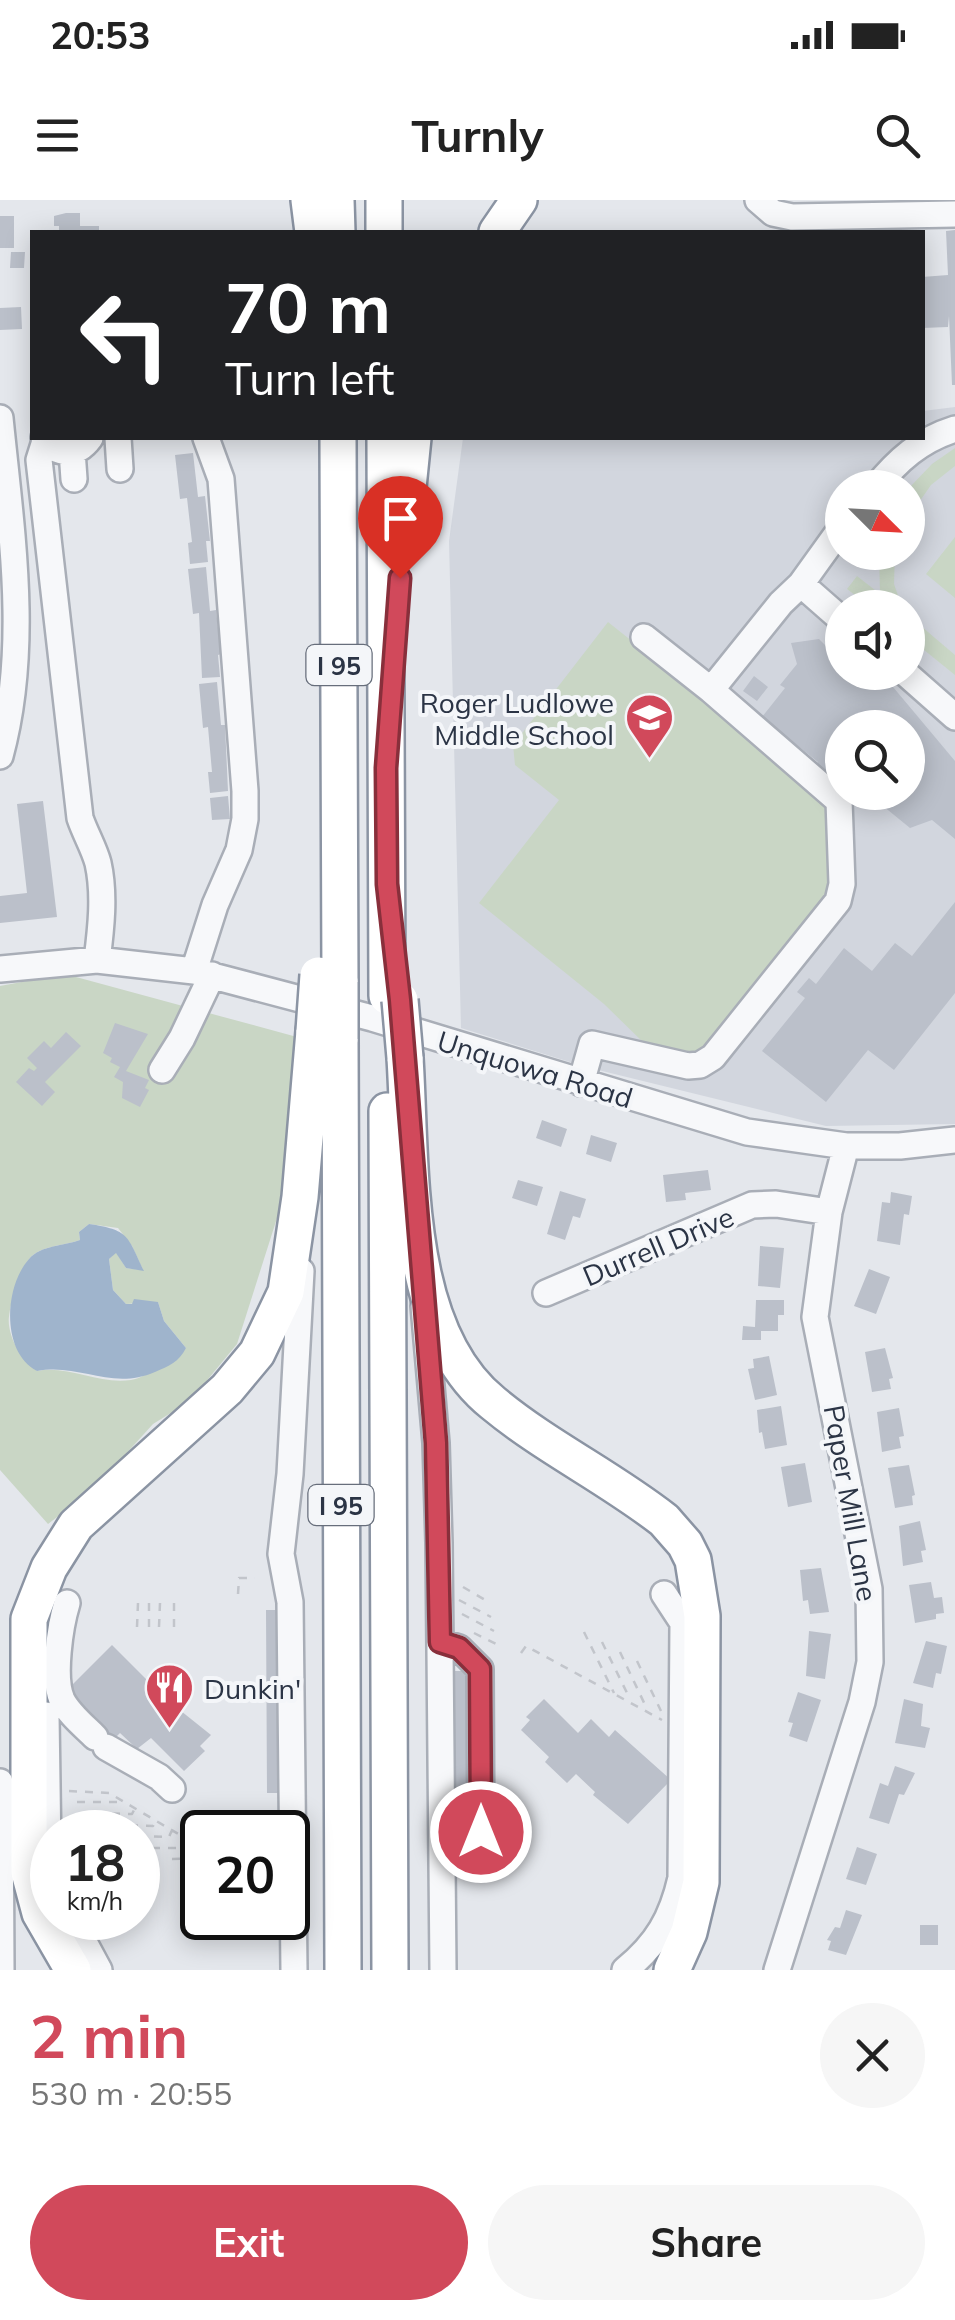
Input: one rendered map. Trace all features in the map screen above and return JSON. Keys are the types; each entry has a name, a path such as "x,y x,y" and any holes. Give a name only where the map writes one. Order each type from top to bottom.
{"highway":[{"path":"309,200 313,230"},
{"path":"336,200 336,230"},
{"path":"384,200 384,230"},
{"path":"498,230 520,200"},
{"path":"328,440 338,570"},
{"name":"I 95","path":"338,440 339,760 327,1035 343,1970"},
{"name":"I 95","path":"385,440 387,884 396,1056 390,1970"},
{"path":"386,768 413,440"},
{"path":"73,1970 40,1913 29,1872 28,1636 34,1604 66,1538 88,1513 227,1390 257,1353 286,1292 304,1151 327,1035"},
{"path":"396,1056 422,1263 440,1335 472,1384 506,1414 664,1520 693,1560 702,1616 702,1856 697,1906 672,1970"}],"street":[{"path":"758,200 773,213 792,218 955,214"},
{"path":"0,418 17,613 8,728 0,756"},
{"path":"891,470 925,440 955,428"},
{"path":"44,440 40,460 80,818 98,861 101,933 96,960"},
{"path":"45,440 59,451 81,444 74,479"},
{"path":"118,440 120,469"},
{"path":"162,1070 182,1038 203,973 214,904 239,850 245,818 221,479 207,440"},
{"path":"712,690 825,551"},
{"path":"801,584 825,605"},
{"path":"580,1083 592,1044 688,1066 700,1065 713,1057 838,901 842,884 838,801 644,636"},
{"path":"924,690 955,717"},
{"name":"Unquowa Road","path":"0,969 96,960 203,973 372,1018 734,1129 846,1146 954,1146"},
{"name":"Paper Mill Lane","path":"777,1970 862,1702 870,1662 869,1589 815,1317 830,1212 846,1146"},
{"path":"294,1970 290,1602 281,1554 298,1346 304,1151"},
{"name":"Durrell Drive","path":"546,1293 752,1206 776,1204 830,1212"},
{"path":"422,1263 436,1443 443,1970"},
{"path":"48,1810 46,1623 57,1584 88,1513"},
{"path":"625,1970 644,1956 664,1931 681,1878 683,1623 664,1594"},
{"path":"67,1603 59,1640 59,1692 66,1708 101,1742 172,1789"},
{"path":"440,1642 459,1648 480,1669 481,1868"},
{"path":"0,1782 1,1970"},
{"path":"82,1940 99,1970"}],"path":[{"path":"439,1574 488,1602"},
{"path":"238,1594 239,1578 255,1578"},
{"path":"454,1596 491,1617"},
{"path":"148,1602 149,1627"},
{"path":"137,1627 138,1603"},
{"path":"160,1603 160,1627"},
{"path":"174,1603 174,1627"},
{"path":"457,1611 494,1631"},
{"path":"472,1632 498,1645"},
{"path":"584,1632 614,1693"},
{"path":"602,1642 632,1703"},
{"path":"521,1653 526,1646 666,1722 637,1661"},
{"path":"620,1652 649,1713"},
{"path":"59,1791 110,1793 138,1810"},
{"path":"77,1802 122,1800"},
{"path":"160,1822 180,1835"},
{"path":"160,1837 168,1837 172,1830"},
{"path":"172,1859 180,1859"}],"shaded area":[{"name":"Roger Ludlowe Middle School","path":"955,407 955,1124 826,1126 586,1067 461,1028 449,541 463,440 925,440 925,411"}],"green space":[{"path":"955,448 955,466 925,494 925,471"},
{"path":"955,537 955,598 926,574"},
{"path":"879,570 894,570 896,590 880,590"},
{"path":"857,576 875,590 847,589"},
{"path":"608,622 820,791 825,801 831,898 703,1054 647,1046 604,1004 479,903 559,800 515,765 513,745"},
{"path":"925,629 955,655 955,675 925,651"},
{"path":"65,974 297,1037 284,1196 237,1344 190,1401 153,1424 95,1488 48,1524 0,1470 0,986","holes":["89,1224 118,1228 143,1270 126,1268 116,1252 109,1259 113,1290 126,1304 158,1302 164,1321 186,1348 131,1380 37,1371 19,1351 9,1325 12,1301 26,1263 41,1251 80,1240 79,1232"]}],"water":[{"path":"89,1224 119,1232 130,1242 144,1271 126,1268 116,1253 109,1259 113,1290 126,1304 132,1304 134,1299 158,1302 164,1321 186,1348 169,1365 124,1379 67,1370 37,1371 17,1349 10,1318 21,1271 40,1251 80,1240 79,1232"}],"building":[{"path":"80,213 80,226 99,226 99,230 59,230 59,226 54,226 54,216"},
{"path":"0,216 14,216 14,248 0,248"},
{"path":"955,230 955,385 949,316 948,327 925,328 925,277 948,275 946,231"},
{"path":"11,252 25,252 24,268 10,268"},
{"path":"21,307 22,329 0,330 0,308"},
{"path":"193,453 198,497 205,496 210,541 206,541 208,562 190,564 187,498 180,499 175,455"},
{"path":"206,567 210,611 216,610 221,654 220,677 202,678 199,613 193,614 188,569"},
{"path":"819,639 825,645 825,690 896,690 912,710 825,710 824,774 815,766 818,762 762,717 785,688 780,685 797,664 791,643"},
{"path":"754,676 768,687 757,701 743,691"},
{"path":"217,682 221,725 225,725 228,791 210,793 208,727 203,728 199,684"},
{"path":"925,725 955,761 955,839 932,820 910,828 888,810 925,810"},
{"path":"228,796 230,819 212,820 210,798"},
{"path":"43,801 57,917 0,923 0,896 27,893 17,804"},
{"path":"955,902 955,993 894,1070 868,1050 826,1102 762,1051 805,998 797,992 809,978 816,984 844,948 872,971 895,943 912,956"},
{"path":"115,1023 148,1034 126,1071 149,1080 145,1088 149,1090 140,1107 122,1098 123,1082 114,1077 120,1067 103,1053"},
{"path":"66,1032 81,1046 45,1082 55,1092 42,1106 16,1082 29,1068 37,1068 27,1058 44,1041 51,1048"},
{"path":"542,1120 567,1129 561,1147 536,1138"},
{"path":"591,1135 617,1143 611,1162 586,1154"},
{"path":"708,1170 711,1190 685,1193 686,1200 666,1202 663,1175"},
{"path":"518,1180 543,1187 537,1206 512,1198"},
{"path":"560,1191 586,1199 580,1218 573,1216 565,1240 547,1234"},
{"path":"891,1192 912,1196 909,1215 904,1214 900,1245 877,1241 882,1202 890,1203"},
{"path":"760,1246 784,1248 780,1288 758,1286"},
{"path":"869,1269 890,1277 876,1314 854,1306"},
{"path":"756,1300 784,1300 784,1315 778,1315 778,1331 761,1331 761,1340 742,1340 743,1326 755,1327"},
{"path":"885,1348 893,1378 889,1379 891,1389 872,1392 865,1352"},
{"path":"769,1356 777,1395 755,1400 748,1369 754,1368 753,1359"},
{"path":"781,1406 787,1445 765,1449 757,1410"},
{"path":"899,1408 904,1436 899,1437 901,1448 882,1452 877,1412"},
{"path":"805,1463 812,1502 788,1507 781,1467"},
{"path":"909,1465 913,1505 895,1508 888,1468"},
{"path":"920,1521 926,1550 921,1551 923,1562 903,1566 899,1526"},
{"path":"821,1568 829,1612 810,1614 808,1600 803,1601 800,1570"},
{"path":"931,1582 934,1598 942,1597 944,1613 936,1614 936,1619 915,1623 909,1585"},
{"path":"266,1610 287,1610 288,1793 267,1793"},
{"path":"809,1631 831,1634 825,1679 806,1676"},
{"path":"926,1641 947,1646 941,1674 936,1673 933,1688 913,1683"},
{"path":"112,1645 156,1689 165,1680 177,1692 174,1696 185,1708 181,1711 211,1735 200,1746 205,1751 184,1771 151,1738 137,1749 120,1733 104,1749 63,1694"},
{"path":"455,1671 476,1671 475,1855 454,1855"},
{"path":"798,1692 821,1700 807,1742 789,1736 793,1723 788,1722"},
{"path":"544,1699 578,1733 591,1719 609,1737 615,1730 671,1780 628,1824 593,1795 595,1792 576,1774 567,1783 545,1762 549,1757 521,1730 530,1720 526,1717"},
{"path":"904,1699 923,1704 921,1726 930,1728 925,1748 895,1743"},
{"path":"895,1766 915,1773 904,1795 899,1794 889,1824 869,1818 880,1783 888,1786"},
{"path":"857,1847 877,1854 866,1885 846,1879"},
{"path":"846,1910 862,1915 846,1955 828,1950 831,1941 827,1940 835,1927 840,1928"},
{"path":"920,1925 938,1925 938,1945 920,1945"}],"place":[{"name":"Roger Ludlowe Middle School","path":"649,760"},
{"name":"Dunkin'","path":"169,1730"}],"route":[{"path":"400,578 386,768 387,884 436,1443 440,1642 459,1648 480,1669 481,1832"}]}
